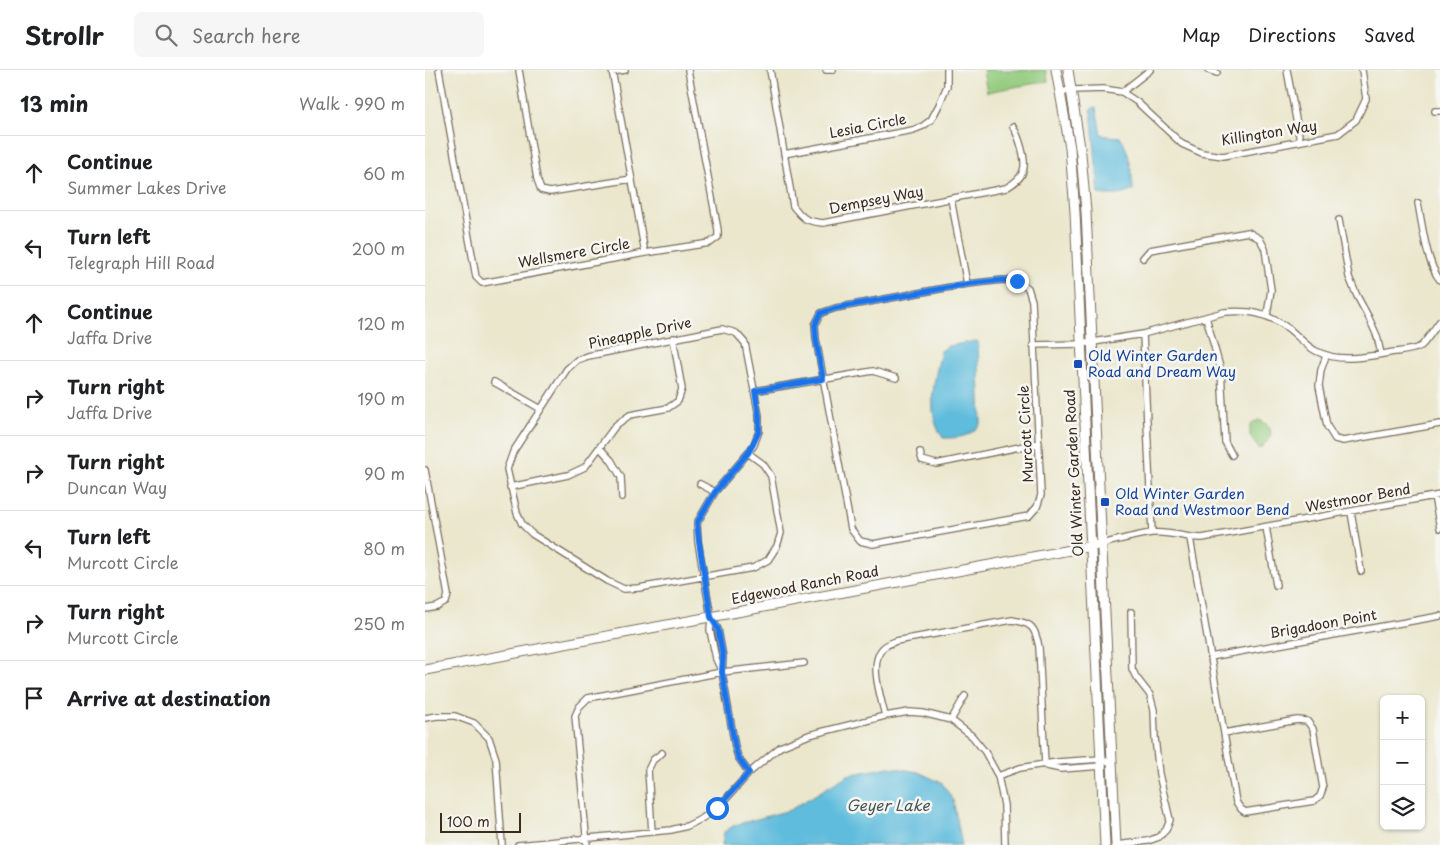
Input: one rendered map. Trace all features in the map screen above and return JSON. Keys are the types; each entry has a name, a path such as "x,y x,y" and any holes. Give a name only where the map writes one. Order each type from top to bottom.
{"main road":[{"name":"Old Winter Garden Road","path":"1056,70 1069,148 1073,194 1092,546 1105,845"},
{"name":"Old Winter Garden Road","path":"1068,70 1085,193 1117,845"},
{"name":"Edgewood Ranch Road","path":"425,670 1103,544"}],"street":[{"name":"Wellsmere Circle","path":"439,70 476,277 482,283 710,243 718,237 688,70"},
{"path":"519,70 537,179 541,190 550,192 632,179"},
{"path":"625,70 612,71 645,253"},
{"name":"Dempsey Way","path":"770,70 793,206 809,222 823,223 1006,188 1016,182 1024,170 1019,135 1013,128"},
{"path":"826,70 833,70"},
{"name":"Lesia Circle","path":"784,154 913,130 923,126 931,120 939,105 947,86 947,70"},
{"path":"1121,92 1150,70"},
{"path":"1208,70 1217,73"},
{"path":"1287,70 1301,141"},
{"name":"Killington Way","path":"1061,92 1104,88 1121,92 1137,102 1182,144 1202,152 1223,156 1338,134 1356,120 1366,99 1362,70"},
{"path":"951,199 967,284"},
{"path":"1418,204 1429,258 1440,280"},
{"path":"1339,220 1349,278 1377,336 1381,354"},
{"path":"1143,258 1150,250 1248,232 1260,239 1265,249 1271,290 1267,316"},
{"name":"Murcott Circle","path":"1003,280 1017,281 1028,288 1032,301 1039,443 1041,495 1037,507 1029,516 873,544 860,541 851,529 823,379 815,325 821,313 836,308 967,284 1003,280"},
{"path":"1033,345 1092,343 1143,334 1224,312 1238,311 1255,312 1267,316 1288,328 1314,351 1326,356 1355,359 1421,346 1440,321"},
{"path":"1206,317 1221,371 1225,442 1232,455"},
{"name":"Pineapple Drive","path":"748,453 763,464 771,476 781,532 777,546 768,560 753,568 705,577 625,589 607,581 532,534 522,524 517,513 507,469 513,452 541,408 567,369 577,360 588,356 722,329 736,333 745,343 759,416 759,431 748,453 715,492 697,523 699,542 705,577 711,617 710,630 716,658 722,672 738,757 749,773"},
{"path":"1143,334 1152,533"},
{"path":"510,487 568,474 585,466 616,425 630,415 668,408 678,400 682,389 673,338"},
{"path":"1326,356 1321,370 1319,386 1327,426 1335,439 1343,441 1440,424"},
{"path":"755,391 873,371 895,378"},
{"path":"494,382 541,408"},
{"path":"920,452 922,460 935,464 1039,443"},
{"path":"600,448 611,460 621,477 622,497"},
{"path":"425,470 448,595 445,602 437,607 425,609"},
{"path":"700,484 715,492"},
{"path":"1437,496 1440,528"},
{"name":"Westmoor Bend","path":"1103,544 1152,533 1202,538 1437,496"},
{"path":"1351,512 1361,571"},
{"path":"1266,527 1276,585"},
{"path":"1190,538 1236,802 1245,812 1314,801 1320,796 1323,788 1313,729 1307,721 1297,720 1224,733"},
{"path":"1117,845 1148,841 1159,837 1166,830 1170,820 1159,774 1154,710 1150,695 1132,669 1131,612"},
{"name":"Brigadoon Point","path":"1210,656 1440,616"},
{"path":"885,716 876,668 877,657 882,648 896,641 1011,620 1025,622 1036,632 1039,647 1045,765"},
{"path":"587,842 575,716 579,707 588,698 722,672 804,663"},
{"path":"951,720 965,696"},
{"path":"518,845 587,842 679,828 701,819 717,808 749,773 780,747 809,735 909,712 923,713 951,720 972,736 985,752 998,776 1004,805 1005,845"},
{"path":"425,718 455,716 473,723 489,738 496,759 502,845"},
{"path":"652,832 648,770 653,760 662,753"},
{"path":"998,776 1020,768 1045,765 1061,769 1102,763 1112,764"}],"green space":[{"path":"983,70 1046,70 1048,81 987,92"},
{"path":"1259,420 1268,426 1271,434 1267,442 1259,449 1250,436 1250,426"}],"water":[{"path":"1092,108 1096,108 1101,134 1120,137 1123,143 1130,162 1132,177 1133,190 1129,192 1116,195 1099,194"},
{"path":"978,342 981,423 965,436 943,438 937,426 933,406 935,378 941,351 948,346"},
{"name":"Geyer Lake","path":"889,767 918,772 942,783 953,800 962,845 722,845 724,832 735,825 790,810 848,775"}],"place":[{"name":"Old Winter Garden Road and Dream Way","path":"1078,364"},
{"name":"Old Winter Garden Road and Westmoor Bend","path":"1105,502"}],"route":[{"path":"717,808 749,773 738,757 735,747 722,672 723,657 718,629 711,617 697,523 715,492 748,453 759,431 755,391 823,379 815,325 821,313 836,308 967,284 1003,280 1017,281"}]}
